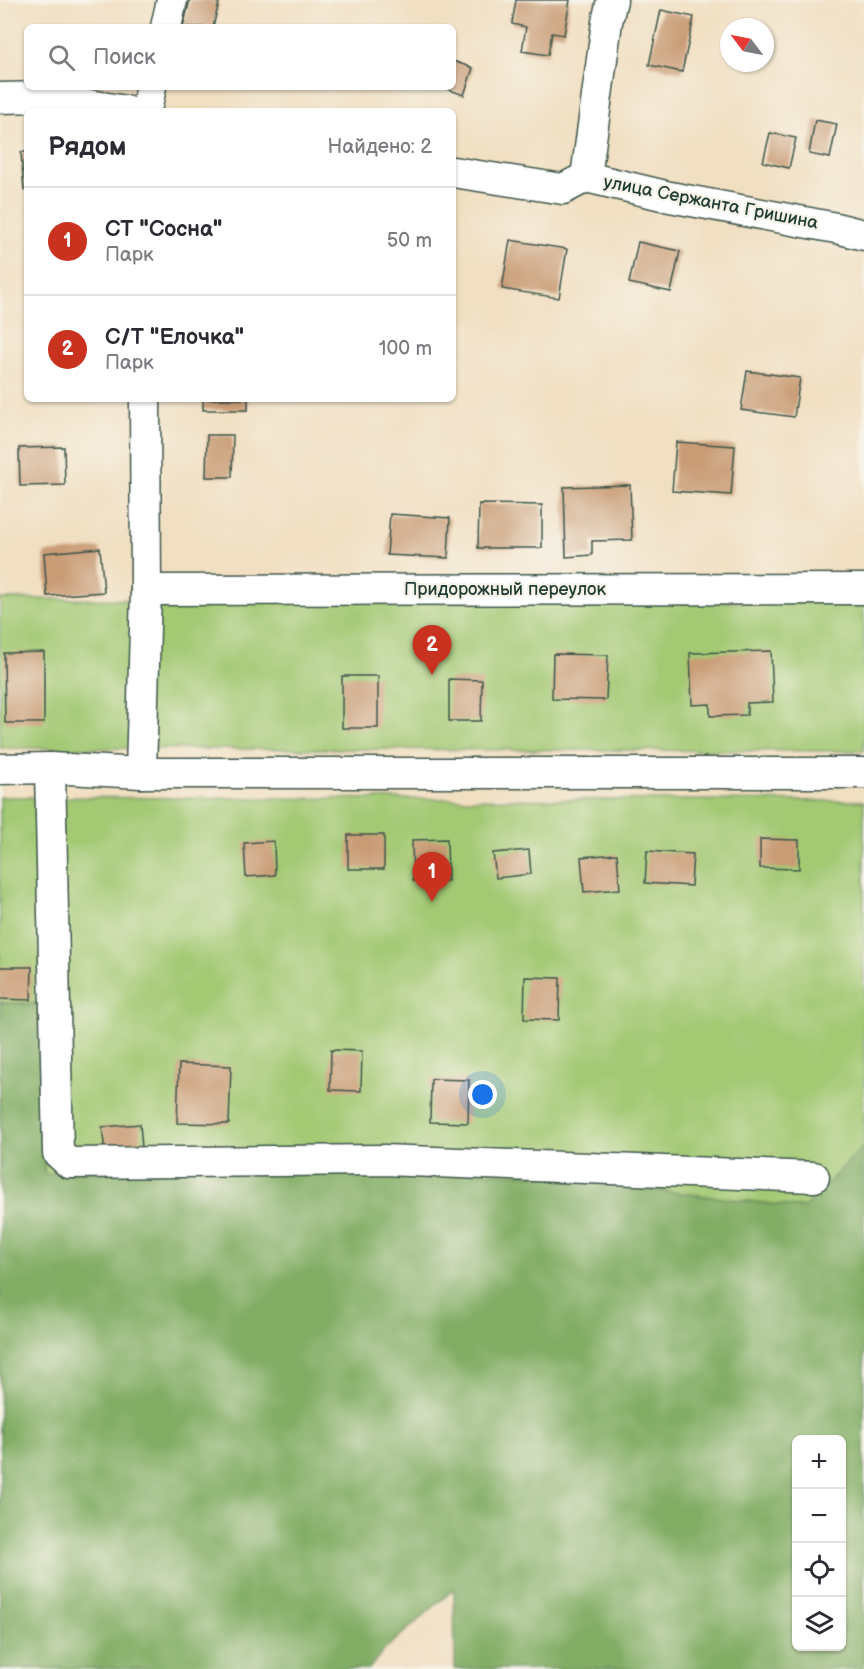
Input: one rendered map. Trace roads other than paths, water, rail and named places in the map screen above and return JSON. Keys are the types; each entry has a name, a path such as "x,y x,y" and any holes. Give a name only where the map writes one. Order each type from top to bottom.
{"street":[{"path":"167,24 172,0"},
{"path":"586,177 612,0"},
{"path":"147,108 151,90"},
{"path":"0,98 41,97 108,108"},
{"name":"улица Сержанта Гришина","path":"456,172 563,189 586,177 670,197 864,235"},
{"path":"141,773 146,590 146,402"},
{"name":"Придорожный переулок","path":"146,590 864,589"},
{"path":"50,768 58,1153 69,1163 384,1160 814,1177"},
{"path":"0,769 50,768 141,773 864,772"}],"place":[{"name":"С/Т \"Елочка\"","path":"432,675"},
{"name":"СТ \"Сосна\"","path":"432,902"}]}
